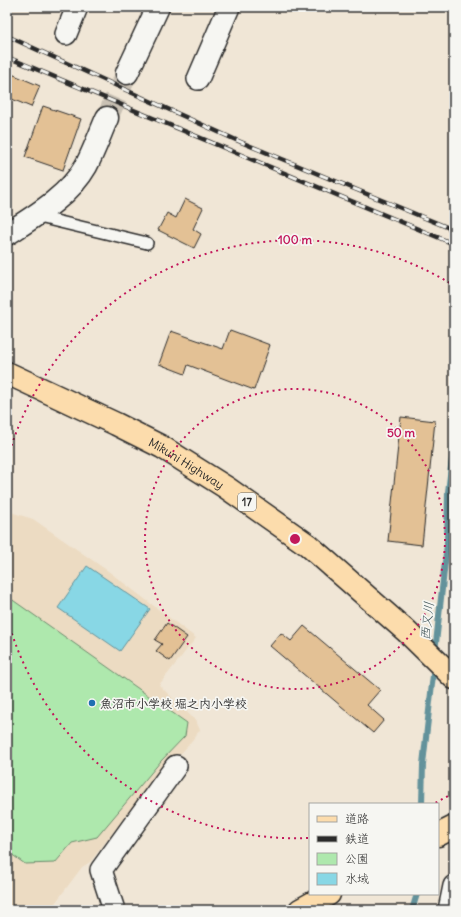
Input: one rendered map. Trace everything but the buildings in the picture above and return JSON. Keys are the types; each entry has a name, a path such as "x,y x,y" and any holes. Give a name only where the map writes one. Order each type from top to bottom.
{"main road":[{"path":"127,73 158,7"},
{"path":"7,234 35,216 72,185 86,166 108,118"},
{"name":"Mikuni Highway","path":"7,373 162,447 227,488 308,545 406,631 454,678"},
{"path":"439,834 454,827"},
{"path":"300,910 327,895"}],"street":[{"path":"66,34 77,7"},
{"path":"198,79 230,7"},
{"path":"114,910 101,870 176,766"},
{"path":"449,910 454,886"}],"lane":[{"path":"35,216 147,243"}],"shaded area":[{"name":"魚沼市小学校 堀之内小学校","path":"7,511 33,519 108,571 196,638 159,685 196,721 200,730 186,748 140,797 90,862 82,867 50,910 7,910"}],"green space":[{"path":"7,596 187,723 185,736 161,761 97,837 72,843 55,863 25,864 7,851"}],"water":[{"path":"87,566 150,609 120,651 58,608"}],"waterway":[{"name":"西又川","path":"435,652 447,544 448,492 454,441"},
{"name":"西又川","path":"422,803 423,764 434,666"},
{"name":"西又川","path":"412,910 417,895"}],"tunnel":[{"path":"107,118 127,73"}],"railway":[{"path":"7,36 236,140 454,230"},
{"path":"7,57 454,244"}],"place":[{"name":"魚沼市小学校 堀之内小学校","path":"92,703"}]}
